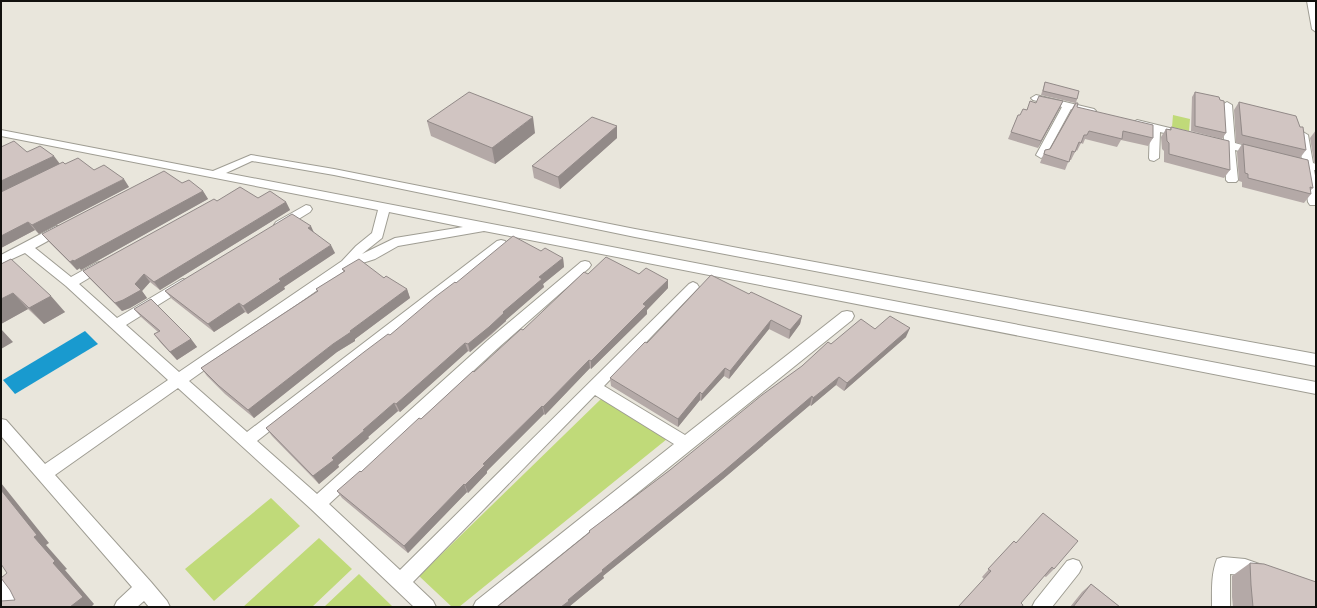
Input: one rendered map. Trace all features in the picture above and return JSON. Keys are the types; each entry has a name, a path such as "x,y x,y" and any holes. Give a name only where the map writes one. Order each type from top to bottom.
{"street":[{"path":"1311,1 1316,29"},
{"path":"1036,98 1104,114"},
{"path":"1041,155 1068,105"},
{"path":"1227,105 1232,180"},
{"path":"1126,120 1265,154"},
{"path":"1154,158 1155,127"},
{"path":"1302,127 1312,166 1314,202"},
{"path":"1,133 1316,388"},
{"path":"214,174 251,158 342,174 643,234 1067,312 1316,360"},
{"path":"1279,158 1312,166"},
{"path":"43,474 346,264 360,248 378,235 384,207"},
{"path":"273,229 306,209"},
{"path":"1,260 73,222"},
{"path":"346,264 371,256 395,242 490,227"},
{"path":"246,441 501,244"},
{"path":"26,247 70,283 317,504 426,607"},
{"path":"70,283 110,261"},
{"path":"317,504 493,344 585,265"},
{"path":"116,325 194,278"},
{"path":"400,582 693,287"},
{"path":"482,607 847,316"},
{"path":"593,388 686,443"},
{"path":"1,426 161,607"},
{"path":"1221,607 1223,565 1245,567 1273,577"},
{"path":"1041,607 1073,567"},
{"path":"1,586 18,607"},
{"path":"123,607 145,588"}],"green space":[{"path":"1173,115 1190,119 1189,131 1172,127"},
{"path":"601,399 667,439 459,607 452,607 419,576"},
{"path":"271,498 300,526 214,601 185,569"},
{"path":"319,538 352,569 312,607 243,607"},
{"path":"359,574 393,607 324,607"}],"water":[{"path":"85,331 98,344 15,394 3,380"}],"building":[{"path":"1045,82 1079,91 1077,99 1043,91"},
{"path":"469,92 533,117 492,148 427,121"},
{"path":"1195,92 1219,97 1220,100 1224,101 1226,133 1195,126"},
{"path":"1039,96 1063,101 1041,141 1011,132 1018,115 1020,115 1023,109 1027,110 1030,101 1036,103"},
{"path":"1239,102 1296,116 1300,127 1303,127 1306,150 1242,135"},
{"path":"1076,103 1078,103 1077,107 1153,125 1153,138 1123,131 1122,139 1089,131 1087,135 1084,135 1081,143 1079,142 1075,152 1072,151 1069,162 1044,154 1045,150 1050,149"},
{"path":"592,117 617,126 558,177 532,166"},
{"path":"1171,127 1229,141 1230,170 1169,154 1169,143 1167,141 1166,129 1171,130"},
{"path":"14,141 27,152 40,146 54,156 1,181 1,147"},
{"path":"1243,144 1308,160 1313,188 1310,187 1311,194 1248,178 1248,174 1245,173"},
{"path":"78,158 94,170 104,165 124,179 32,225 28,222 1,236 1,192 63,162 65,164"},
{"path":"164,171 182,183 189,180 203,191 74,261 73,260 70,262 42,234"},
{"path":"240,187 258,198 270,191 286,202 154,282 144,274 135,284 141,290 115,303 83,271 214,199 217,201"},
{"path":"292,214 311,226 308,228 331,245 279,279 281,281 243,306 239,303 208,324 165,291"},
{"path":"513,236 541,251 545,248 563,258 539,277 542,279 503,312 504,313 489,327 468,344 465,343 396,404 394,403 363,430 365,430 332,458 334,460 313,476 266,428 388,334 390,335 435,297 455,282 456,283"},
{"path":"606,257 639,274 646,268 668,280 643,304 646,306 591,361 589,360 543,407 542,406 483,464 485,465 465,485 464,484 404,546 337,491 360,471 361,472 419,418 421,419 521,329 523,330 584,272 588,274"},
{"path":"11,259 51,296 29,308 13,293 1,299 1,264"},
{"path":"359,259 384,278 386,276 407,289 248,410 219,386 201,368 318,291 316,289 345,271 342,269"},
{"path":"711,275 749,294 751,292 802,316 790,330 771,320 730,371 725,368 702,394 700,392 678,419 610,378 645,342 647,343"},
{"path":"151,299 191,339 170,352 154,334 160,331 134,309"},
{"path":"890,316 910,328 847,383 839,377 813,398 812,396 724,471 602,570 603,571 561,607 497,607 590,532 589,531 670,470 762,395 802,366 828,342 831,344 861,319 875,329"},
{"path":"1,490 37,535 34,537 55,561 53,563 83,597 70,607 1,607 1,601 15,600 1,578 7,573 1,564"},
{"path":"1043,513 1078,541 1054,569 1052,567 1021,603 1023,605 1022,607 958,607 991,571 988,569 1014,541 1016,543"},
{"path":"1250,563 1264,564 1316,582 1316,607 1253,607"},
{"path":"1091,584 1120,607 1073,607"}]}
